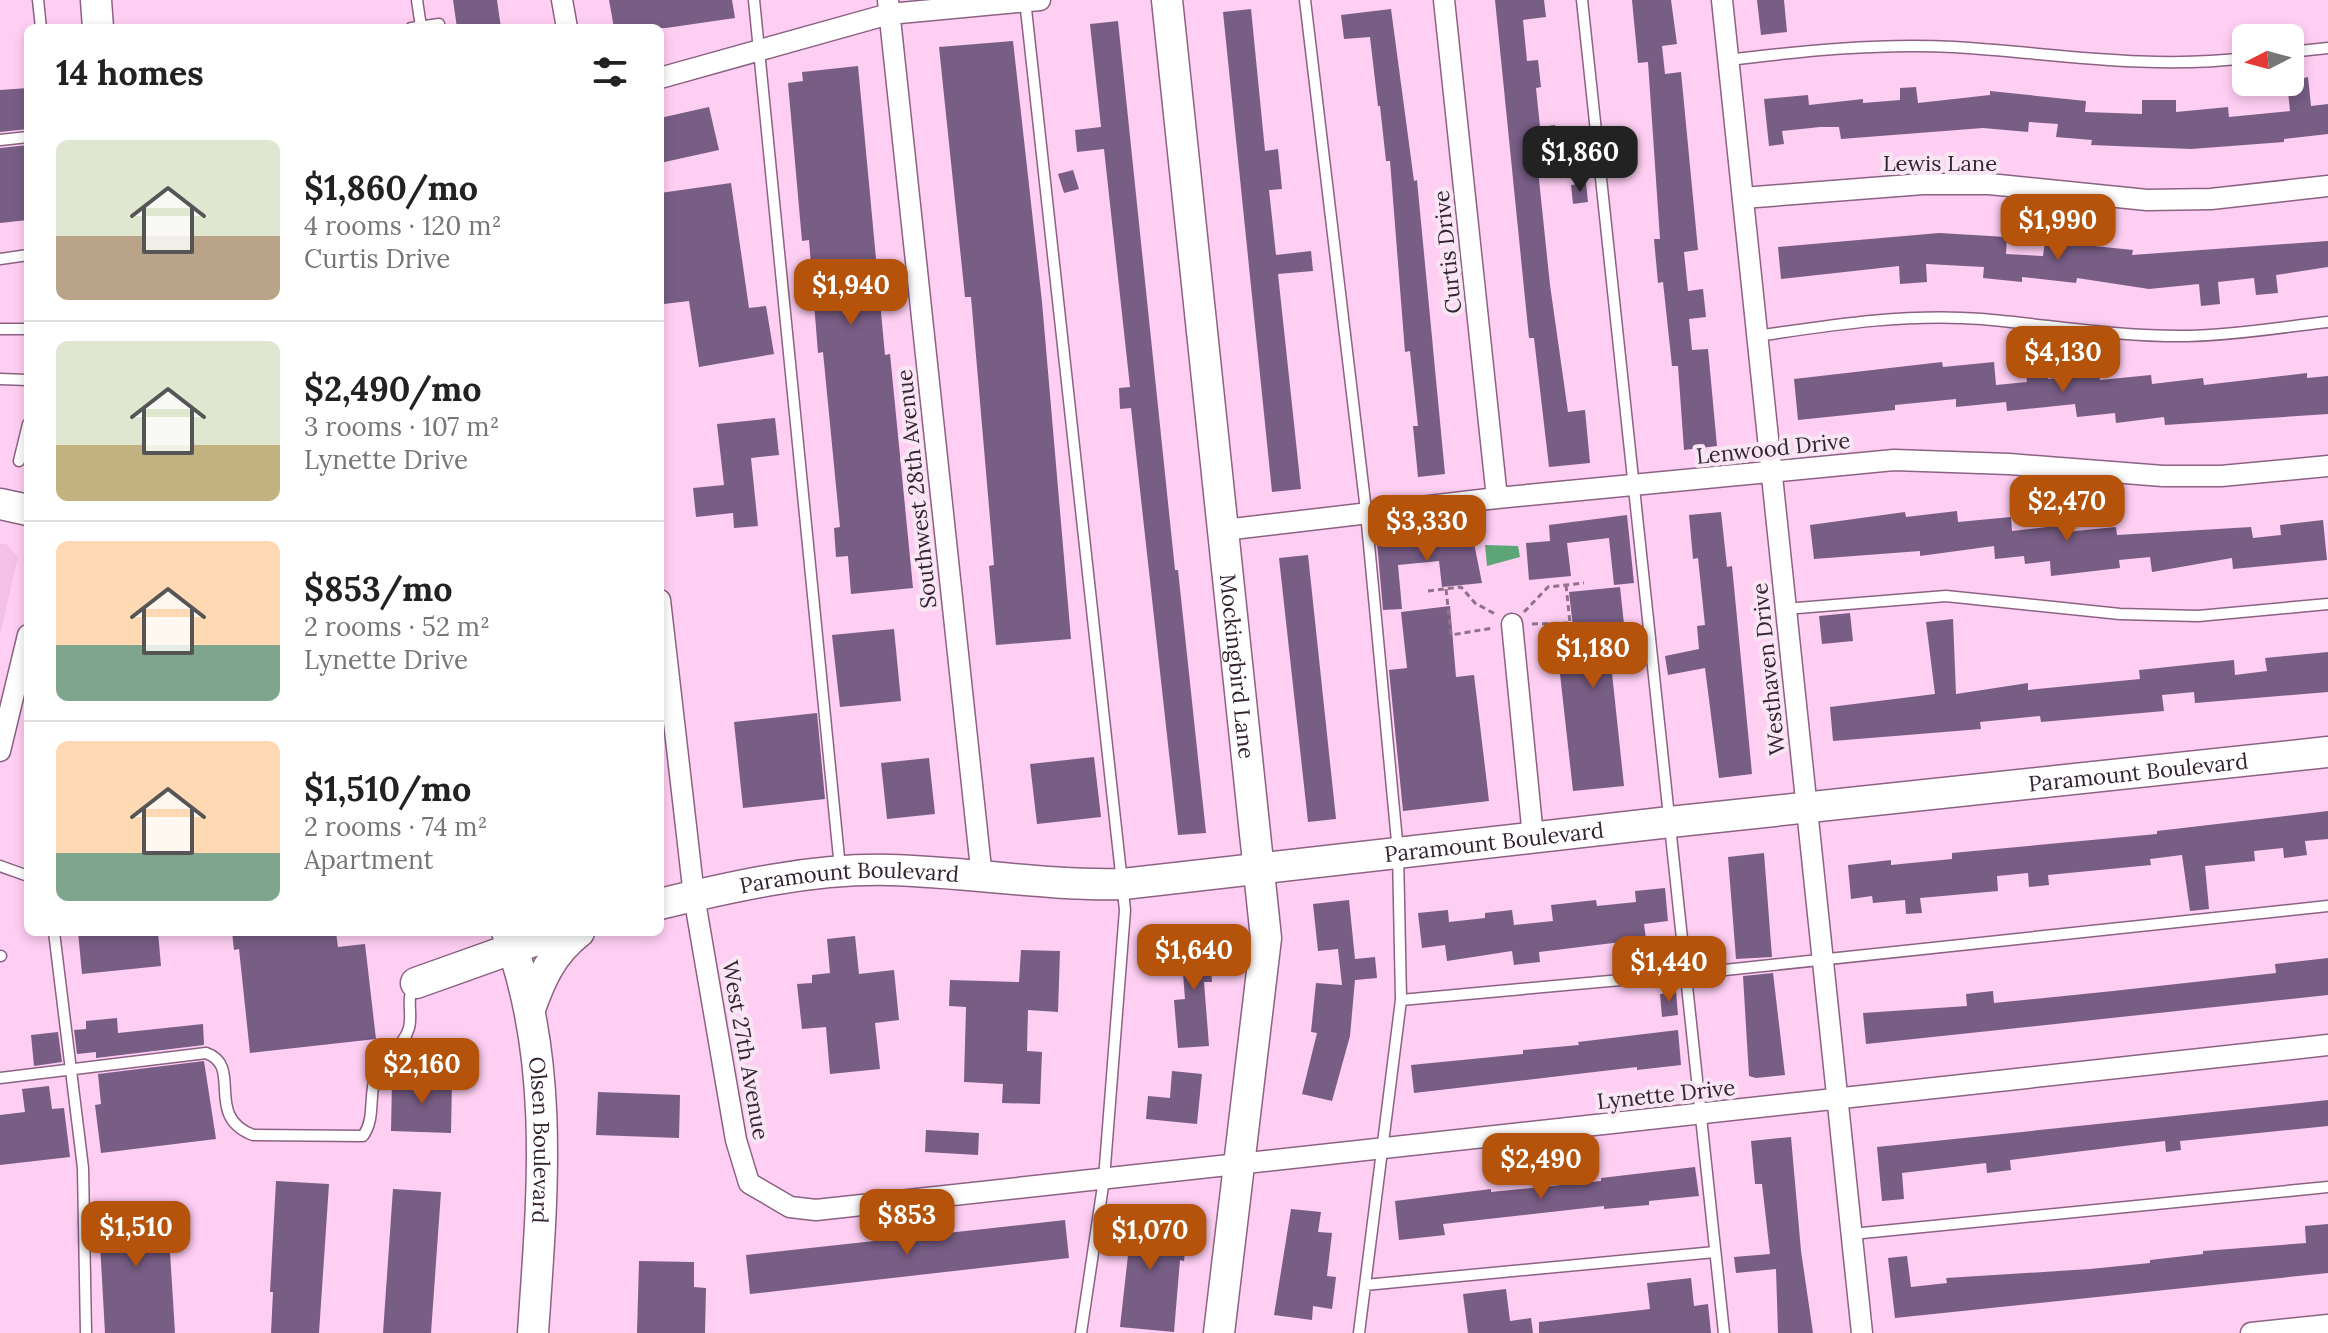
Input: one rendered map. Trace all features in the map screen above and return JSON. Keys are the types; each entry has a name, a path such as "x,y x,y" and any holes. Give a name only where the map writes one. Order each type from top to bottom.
{"main road":[{"path":"96,0 98,24"},
{"name":"Mockingbird Lane","path":"1167,0 1266,938 1242,1164 1219,1333"},
{"path":"0,504 24,509"},
{"name":"Paramount Boulevard","path":"664,903 781,879 889,870 1052,885 1123,884 2328,752"},
{"path":"416,983 511,941 538,936"},
{"path":"530,1009 543,974 564,943 574,936"},
{"name":"Olsen Boulevard","path":"511,941 530,1009 539,1074 543,1153 533,1333"}],"street":[{"path":"562,0 566,24"},
{"name":"Curtis Drive","path":"1444,0 1497,498"},
{"name":"Westhaven Drive","path":"1722,0 1862,1333"},
{"path":"664,77 759,51 888,7 1030,1"},
{"name":"Southwest 28th Avenue","path":"888,7 982,878"},
{"name":"Lewis Lane","path":"1743,198 1923,184 1989,184 2147,200 2211,199 2328,186"},
{"name":"Lenwood Drive","path":"1224,530 1497,498 1894,460 2009,464 2163,476 2221,476 2328,466"},
{"path":"1512,624 1533,837"},
{"path":"0,751 24,652"},
{"name":"West 27th Avenue","path":"664,673 668,746 736,1140 749,1183 773,1200"},
{"name":"Lynette Drive","path":"773,1200 790,1207 816,1210 2328,1045"},
{"path":"2251,1333 2328,1325"}],"lane":[{"path":"38,0 41,24"},
{"path":"416,24 417,0"},
{"path":"754,0 841,874"},
{"path":"1305,0 1366,514 1398,852 1401,1000 1359,1333"},
{"path":"1582,0 1724,1333"},
{"path":"1030,1 1125,910 1104,1179 1081,1333"},
{"path":"1728,60 1839,47 1951,47 2154,64 2232,59"},
{"path":"2304,51 2328,48"},
{"path":"0,140 24,137"},
{"path":"0,259 24,256"},
{"path":"1757,336 1841,323 1910,318 1980,319 2096,334 2189,336 2328,322"},
{"path":"0,329 24,329"},
{"path":"0,379 24,380"},
{"path":"19,461 24,440"},
{"path":"1785,609 1946,596 2120,614 2198,616 2328,604"},
{"path":"0,866 24,875"},
{"path":"1401,1000 1687,974 2328,906"},
{"path":"55,936 83,1168 86,1333"},
{"path":"0,1078 206,1053 216,1056 222,1065 228,1118 237,1129 253,1135 363,1136 370,1126 374,1079 406,1036 410,1024 409,998 416,983"},
{"path":"1852,1234 2328,1187"},
{"path":"1365,1285 1715,1252"}],"path":[{"path":"1512,624 1548,587 1584,583"},
{"path":"1446,589 1451,635 1512,624 1570,623 1566,585"},
{"path":"1428,591 1461,587 1475,603 1512,624"}],"shaded area":[{"path":"0,544 6,544 18,557 0,635"},
{"path":"1485,545 1518,546 1520,557 1487,566"}],"building":[{"path":"453,0 497,0 500,24 456,24"},
{"path":"609,0 732,0 735,18 666,28 664,24 613,24"},
{"path":"1495,0 1544,0 1546,17 1523,20 1527,61 1538,60 1541,87 1536,88 1540,127 1555,125 1557,148 1536,151 1550,285 1568,412 1585,410 1590,463 1549,467 1534,338 1529,338"},
{"path":"1632,0 1671,0 1677,44 1662,46 1665,74 1681,72 1698,250 1684,252 1688,291 1703,289 1706,317 1689,319 1692,350 1708,349 1717,446 1684,450 1678,366 1672,366 1663,282 1658,283 1654,239 1660,239 1648,62 1638,63"},
{"path":"1757,0 1784,0 1787,32 1761,35"},
{"path":"1251,9 1265,151 1278,149 1282,189 1269,190 1276,255 1311,251 1313,271 1278,274 1301,489 1272,492 1223,12"},
{"path":"1391,9 1414,181 1417,180 1445,474 1418,477 1413,426 1418,426 1410,351 1405,352 1390,161 1386,161 1370,37 1344,39 1341,15"},
{"path":"1118,21 1175,570 1178,570 1206,833 1178,835 1131,408 1120,409 1119,388 1130,387 1104,149 1077,152 1075,130 1101,127 1090,24"},
{"path":"1013,41 1042,302 1071,639 996,645 989,566 994,565 971,297 965,297 939,47"},
{"path":"858,66 885,355 890,354 913,588 851,594 848,556 836,557 834,528 840,527 823,352 818,353 809,240 802,241 788,83 803,81 802,72"},
{"path":"2308,77 2311,106 2328,104 2328,134 2284,139 2284,142 2191,149 2091,145 2092,140 2056,137 2058,124 2029,122 2028,132 1983,128 1841,139 1839,127 1820,127 1782,131 1784,144 1769,146 1764,99 1808,95 1809,105 1863,99 1863,103 1900,100 1900,88 1916,87 1918,103 1990,95 1990,91 2086,101 2085,112 2142,114 2142,100 2176,100 2176,112 2228,107 2229,117 2290,111 2288,96 2304,96 2304,78"},
{"path":"24,88 24,129 0,132 0,90"},
{"path":"709,107 719,150 664,162 664,117"},
{"path":"24,145 24,220 0,223 0,148"},
{"path":"1073,170 1079,189 1064,193 1058,174"},
{"path":"731,183 749,308 766,306 774,354 699,367 689,301 664,304 664,192"},
{"path":"1586,183 1588,202 1573,204 1571,185"},
{"path":"1939,233 2007,237 2006,254 2043,256 2045,241 2133,250 2132,255 2328,241 2328,267 2276,275 2278,293 2256,295 2254,278 2218,282 2220,304 2201,306 2199,284 2149,289 2077,278 2076,283 2022,277 2022,282 1983,278 1984,267 1926,264 1927,282 1900,284 1899,266 1781,279 1778,247"},
{"path":"1942,362 1943,367 1994,362 1996,385 2027,382 2025,368 2046,366 2048,379 2099,374 2100,380 2151,375 2152,384 2203,378 2204,385 2307,373 2307,378 2328,376 2328,414 2165,425 2164,417 2116,423 2115,413 2077,417 2075,404 2007,411 2006,402 1956,407 1956,399 1895,405 1895,410 1798,420 1794,379"},
{"path":"775,418 779,455 751,458 758,526 734,528 733,513 696,517 693,488 724,485 717,424"},
{"path":"1957,511 1958,522 2011,517 2012,531 2064,525 2065,532 2116,527 2117,535 2251,527 2253,538 2281,535 2280,525 2323,520 2327,560 2233,569 2232,558 2152,572 2150,557 2119,560 2120,568 2051,576 2050,561 2025,564 2024,556 1995,559 1994,546 1920,556 1920,551 1814,559 1810,525 1905,512 1906,517"},
{"path":"1721,512 1727,567 1732,566 1752,774 1719,778 1705,668 1668,675 1665,656 1699,649 1697,626 1705,625 1698,558 1693,559 1689,515"},
{"path":"1627,515 1634,583 1614,585 1609,538 1567,543 1571,576 1529,580 1526,543 1550,541 1549,525"},
{"path":"1472,533 1482,583 1442,587 1439,561 1398,565 1402,609 1383,610 1377,542"},
{"path":"1308,555 1336,819 1308,822 1279,558"},
{"path":"1620,587 1626,643 1609,645 1624,786 1573,791 1559,665 1577,663 1569,592"},
{"path":"1450,606 1456,677 1474,675 1489,801 1403,811 1389,670 1407,668 1401,612"},
{"path":"1850,613 1853,641 1822,644 1819,616"},
{"path":"1953,619 1956,694 2028,683 2028,690 2140,679 2139,670 2234,660 2235,675 2267,671 2265,658 2328,652 2328,692 2195,703 2194,692 2162,695 2164,711 2041,722 2040,716 1980,722 1981,729 1833,741 1830,707 1935,694 1926,622"},
{"path":"894,629 901,701 840,707 832,635"},
{"path":"817,713 825,799 743,808 734,722"},
{"path":"1094,757 1101,817 1037,824 1030,764"},
{"path":"929,758 935,814 887,819 881,763"},
{"path":"2328,811 2328,839 2305,841 2307,855 2284,858 2283,848 2254,851 2255,861 2205,866 2209,909 2190,911 2182,855 2150,859 2151,865 2048,875 2049,885 2029,887 2028,873 1997,876 1998,891 1920,898 1922,913 1906,914 1905,900 1873,903 1872,896 1851,899 1848,865 1891,860 1891,865 1952,859 1952,853 2157,834 2157,831"},
{"path":"1764,853 1772,957 1736,959 1728,857"},
{"path":"1665,888 1668,921 1644,924 1646,939 1539,952 1540,962 1514,965 1512,951 1447,961 1445,945 1422,948 1418,913 1448,910 1449,922 1485,918 1485,913 1512,910 1514,925 1553,921 1551,905 1596,900 1597,906 1636,902 1635,891"},
{"path":"1349,900 1355,959 1375,957 1377,978 1355,980 1350,1036 1332,1101 1302,1094 1317,1033 1311,1032 1316,983 1342,985 1338,949 1318,951 1313,904"},
{"path":"1209,934 1212,982 1204,982 1209,1046 1178,1048 1174,1000 1185,999 1180,935"},
{"path":"78,936 158,936 161,966 82,974"},
{"path":"232,936 337,936 338,947 365,944 376,1039 250,1053 239,949 234,950"},
{"path":"855,936 859,974 894,970 899,1020 875,1023 880,1069 830,1074 826,1027 802,1029 797,984 812,983 812,975 830,973 827,939"},
{"path":"1021,950 1060,951 1058,1012 1028,1010 1027,1051 1042,1052 1040,1104 1002,1103 1003,1084 964,1082 966,1007 949,1006 950,980 1019,982"},
{"path":"2328,958 2328,995 1866,1044 1863,1013 1967,1006 1966,994 1993,991 1994,1003 2276,973 2275,964"},
{"path":"1773,973 1785,1075 1756,1078 1749,1076 1743,976"},
{"path":"1676,992 1678,1015 1662,1017 1660,994"},
{"path":"117,1018 118,1033 203,1024 204,1045 96,1058 96,1052 77,1054 74,1030 86,1029 86,1021"},
{"path":"1678,1030 1681,1065 1637,1070 1637,1067 1414,1093 1411,1065 1523,1054 1523,1050"},
{"path":"58,1032 62,1062 34,1066 31,1035"},
{"path":"204,1061 216,1139 101,1153 95,1105 101,1104 98,1074"},
{"path":"1172,1071 1202,1074 1197,1124 1146,1119 1148,1096 1170,1098"},
{"path":"392,1079 452,1080 451,1133 391,1131"},
{"path":"49,1086 52,1109 64,1108 70,1157 0,1165 0,1115 25,1112 22,1089"},
{"path":"598,1092 680,1095 679,1138 596,1135"},
{"path":"2328,1100 2328,1126 2180,1141 2181,1150 2166,1152 2165,1141 2010,1160 2011,1170 1987,1173 1986,1163 1902,1173 1904,1199 1882,1201 1877,1147"},
{"path":"926,1130 979,1133 978,1155 925,1152"},
{"path":"1791,1137 1801,1251 1813,1333 1778,1333 1776,1269 1736,1273 1734,1257 1770,1254 1762,1184 1755,1184 1751,1141"},
{"path":"1695,1167 1699,1196 1649,1201 1649,1205 1604,1209 1604,1206 1443,1224 1445,1235 1399,1240 1395,1201 1491,1189 1491,1192 1601,1181 1601,1178"},
{"path":"276,1181 329,1184 319,1333 271,1333"},
{"path":"393,1189 441,1192 431,1333 383,1333"},
{"path":"167,1203 175,1333 105,1333 98,1208"},
{"path":"1291,1209 1321,1212 1318,1232 1332,1233 1327,1276 1336,1277 1332,1309 1313,1306 1312,1320 1274,1315"},
{"path":"1113,1218 1188,1226 1184,1261 1180,1260 1174,1332 1120,1327 1128,1255 1109,1252"},
{"path":"1065,1220 1069,1258 750,1294 746,1255"},
{"path":"2328,1224 2328,1273 1895,1318 1888,1258 1907,1256 1911,1287 1947,1283 1946,1278 2090,1269 2150,1263 2150,1260 2203,1254 2203,1251 2306,1243 2305,1226"},
{"path":"639,1261 694,1262 694,1287 706,1288 705,1333 637,1333"},
{"path":"1691,1278 1694,1306 1708,1304 1711,1333 1539,1333 1539,1322 1650,1309 1647,1283"},
{"path":"1506,1289 1510,1321 1531,1318 1533,1333 1468,1333 1463,1294"}]}
